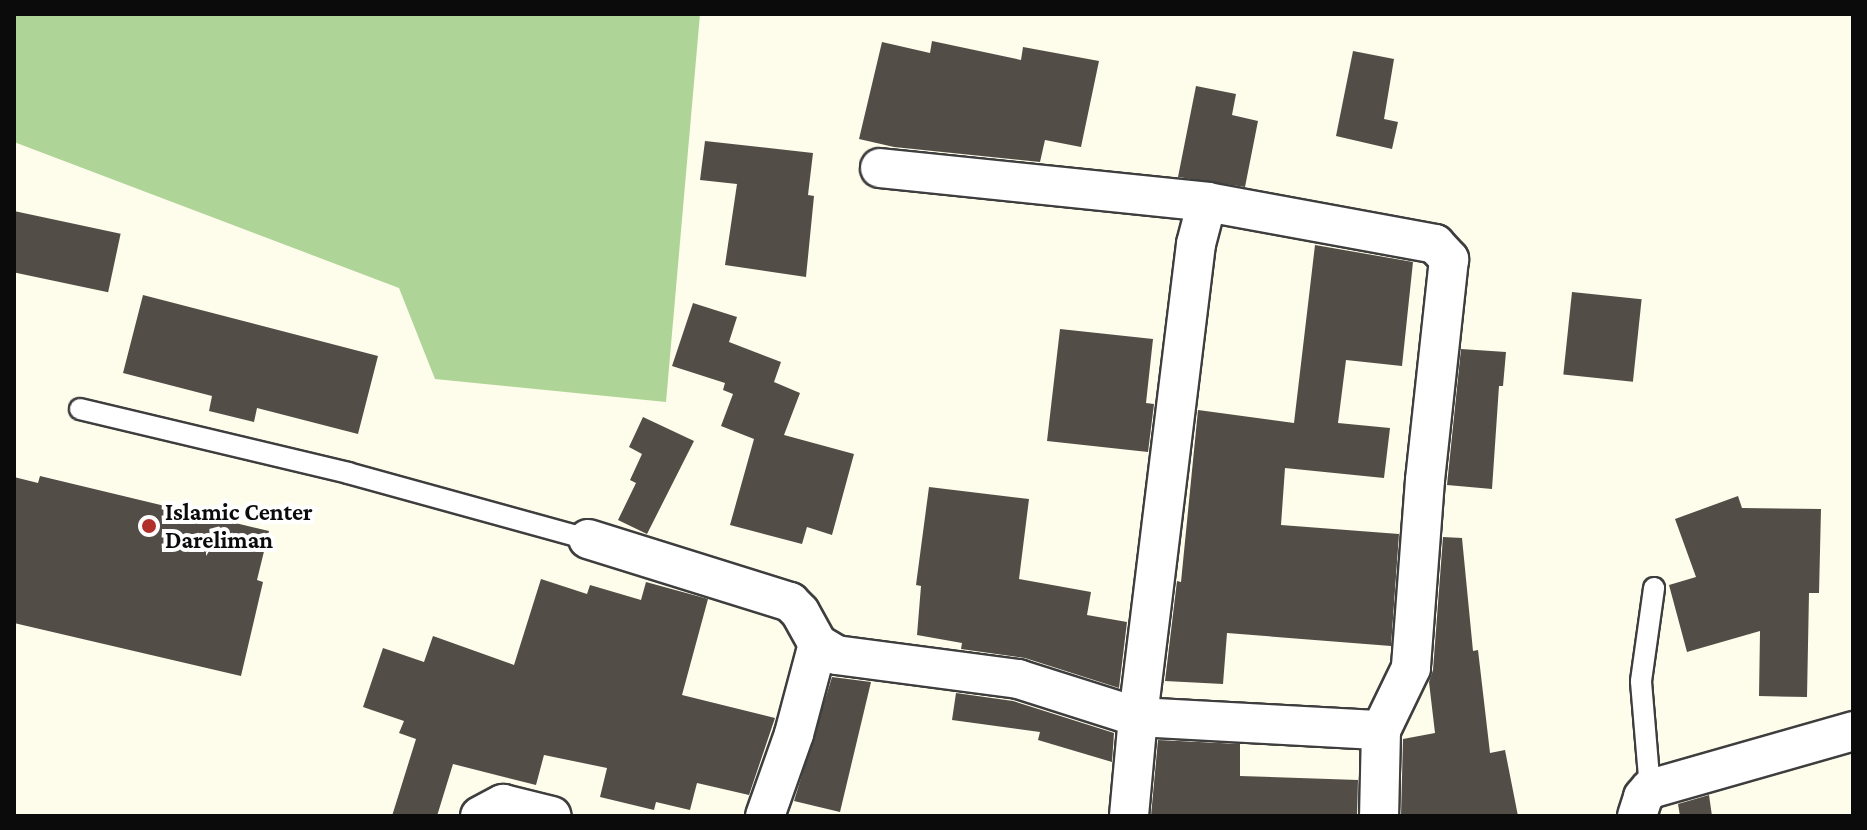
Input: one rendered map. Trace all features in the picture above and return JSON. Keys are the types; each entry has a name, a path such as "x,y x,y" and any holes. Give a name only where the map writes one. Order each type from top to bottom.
{"street":[{"path":"880,168 1207,202 1435,244 1449,259 1425,480 1411,668 1381,730 1379,816"},
{"path":"1129,816 1138,717 1196,244 1207,202"},
{"path":"588,539 790,602 800,612 818,644 836,655 1018,679 1138,717 1381,730"},
{"path":"765,816 794,734 818,644"},
{"path":"1644,802 1853,731"},
{"path":"480,816 503,804 552,816"}],"lane":[{"path":"80,409 348,473 588,539"},
{"path":"1644,802 1641,681 1654,588"}],"green space":[{"path":"14,14 700,14 666,402 435,379 399,288 14,142"}],"building":[{"path":"932,41 1021,60 1023,47 1099,61 1081,147 1045,140 1040,162 894,147 859,139 882,42 930,53"},
{"path":"1353,51 1394,59 1384,119 1398,122 1392,149 1336,136"},
{"path":"1196,86 1236,94 1232,115 1258,121 1245,187 1178,177"},
{"path":"705,141 813,153 808,195 814,196 806,277 725,265 737,184 700,180"},
{"path":"14,211 121,234 108,292 14,272"},
{"path":"1315,245 1413,262 1402,366 1346,360 1338,423 1390,428 1384,478 1285,468 1281,525 1399,534 1391,646 1227,633 1223,684 1165,681 1177,581 1181,582 1198,410 1294,423"},
{"path":"1572,292 1642,299 1633,382 1563,375"},
{"path":"143,295 378,356 358,434 257,408 254,422 209,411 212,396 123,373"},
{"path":"693,303 737,317 729,342 781,362 774,382 800,393 784,435 854,454 832,535 807,527 802,544 730,525 754,439 721,426 733,394 723,390 725,383 672,366"},
{"path":"1060,329 1153,339 1146,403 1154,404 1148,452 1047,441"},
{"path":"1461,349 1506,352 1503,386 1499,386 1492,489 1447,485"},
{"path":"643,417 694,441 647,534 618,520 636,483 630,480 642,454 629,447"},
{"path":"40,476 269,531 257,580 263,582 241,676 14,623 14,477 38,483"},
{"path":"929,487 1029,499 1019,579 1091,592 1087,615 1127,622 1119,688 1025,658 961,649 962,643 917,635 921,586 916,585"},
{"path":"1738,496 1742,508 1821,509 1819,593 1809,593 1807,697 1759,696 1760,631 1687,652 1669,585 1696,577 1675,519"},
{"path":"1443,537 1462,538 1473,651 1478,650 1490,753 1505,750 1518,816 1401,816 1403,739 1435,733 1429,682 1433,670"},
{"path":"541,579 587,594 590,585 641,600 646,582 708,599 682,695 775,718 749,795 697,783 690,810 656,802 654,810 600,797 607,768 544,755 536,785 453,764 437,816 392,816 416,739 399,733 404,721 363,707 383,648 424,662 433,636 514,665"},
{"path":"832,677 871,682 840,812 794,801"},
{"path":"956,693 1013,701 1114,733 1112,762 1038,740 1040,732 952,720"},
{"path":"1158,740 1240,744 1240,776 1358,780 1357,816 1151,816"},
{"path":"1709,795 1712,816 1680,816 1678,804"}],"place":[{"name":"Islamic Center Dareliman","path":"149,526"}]}
